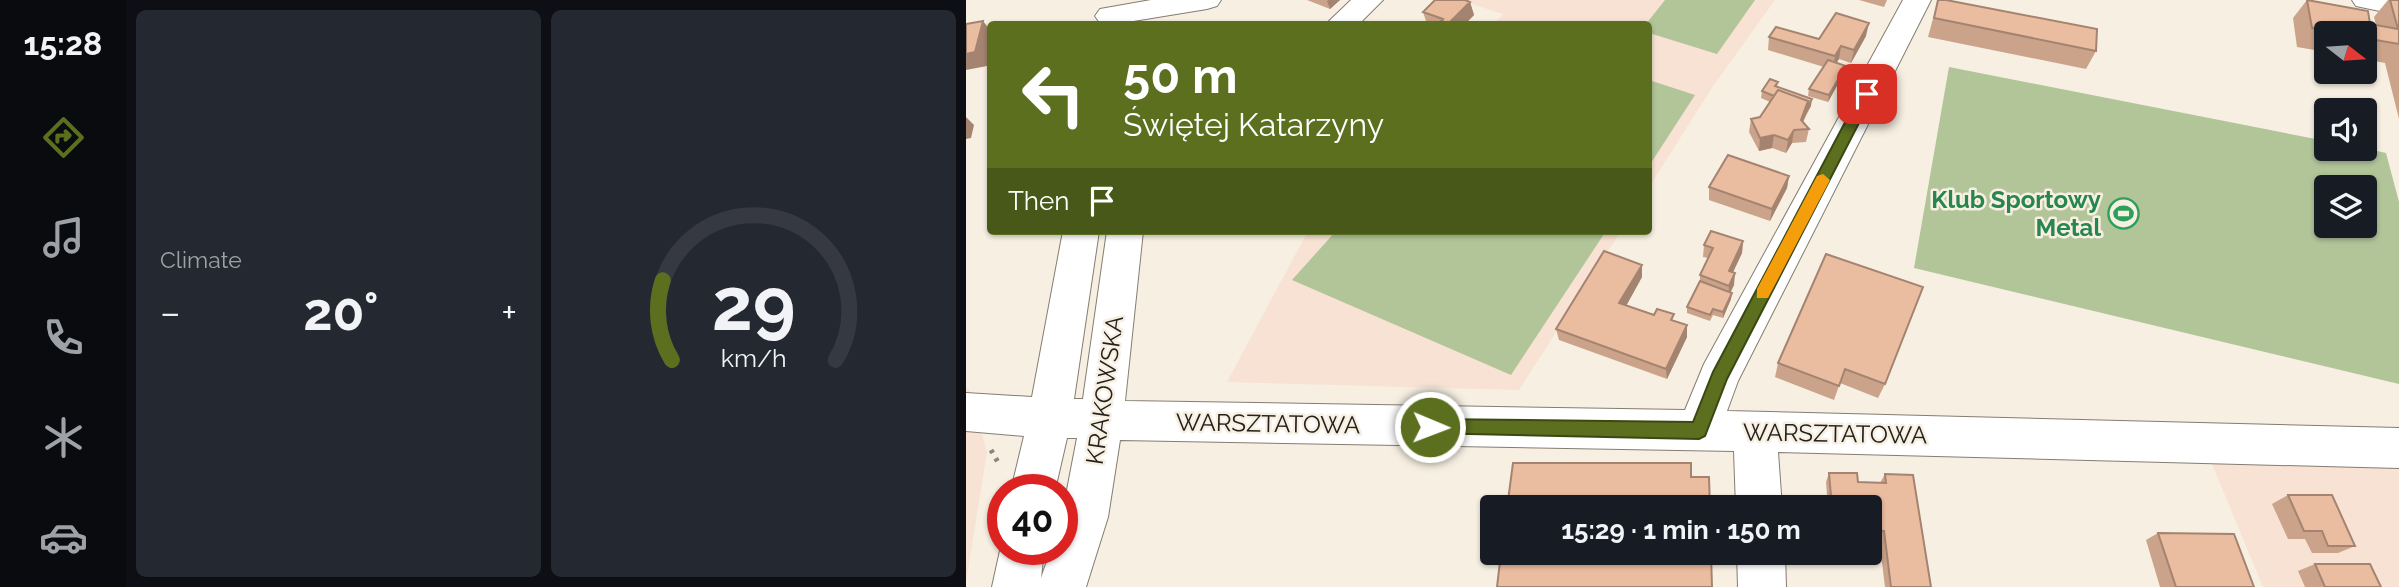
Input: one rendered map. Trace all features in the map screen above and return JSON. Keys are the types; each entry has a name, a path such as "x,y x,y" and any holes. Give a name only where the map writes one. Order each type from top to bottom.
{"street":[{"path":"1110,14 1147,12 1207,0"},
{"path":"1344,21 1369,0"},
{"path":"1699,430 1719,377 1917,0"},
{"path":"2366,0 2399,6"},
{"name":"KRAKOWSKA","path":"1037,474 1050,418 1080,235"},
{"name":"KRAKOWSKA","path":"1062,587 1085,517 1102,419 1125,235"},
{"name":"WARSZTATOWA","path":"966,412 1050,418 1295,425 1755,431 2399,448"},
{"path":"1755,431 1758,495"},
{"path":"1016,587 1019,565"},
{"path":"1761,565 1762,587"}],"shaded area":[{"path":"1460,0 1775,0 1713,86 1652,182 1652,21 1497,21 1503,14"},
{"path":"1306,235 1618,235 1519,390 1227,382"},
{"path":"966,388 969,389 987,452 966,582"},
{"path":"2210,459 2399,460 2399,587 2263,587"}],"green space":[{"path":"1665,0 1755,0 1717,54 1652,34 1652,21 1648,21"},
{"name":"Klub Sportowy Metal","path":"1949,67 2314,139 2314,161 2377,161 2377,151 2386,153 2399,202 2399,384 1914,268"},
{"path":"1652,81 1695,95 1652,161"},
{"path":"1332,235 1603,235 1511,375 1292,280"}],"building":[{"path":"1435,0 1470,2 1451,21 1441,21 1443,19 1423,12"},
{"path":"1938,0 2097,29 2096,51 1934,18"},
{"path":"2307,0 2368,11 2370,21 2314,21 2312,28"},
{"path":"2390,0 2399,0 2399,44 2377,40 2377,25 2398,29"},
{"path":"1836,13 1869,23 1854,50 1841,46 1835,56 1769,37 1776,27 1819,39"},
{"path":"983,21 975,52 966,54 966,24"},
{"path":"1828,60 1846,66 1829,95 1809,89"},
{"path":"1770,79 1778,82 1775,86 1812,99 1807,107 1808,101 1778,90 1774,96 1762,91"},
{"path":"1778,90 1808,101 1801,120 1809,129 1794,130 1788,140 1774,135 1760,138 1751,119 1760,117"},
{"path":"1728,155 1789,176 1772,209 1709,187"},
{"path":"1711,231 1743,241 1729,271 1735,273 1729,286 1700,275 1713,248 1704,245"},
{"path":"1604,251 1642,265 1619,303 1654,315 1657,309 1674,314 1671,320 1687,325 1666,369 1556,329"},
{"path":"1826,254 1923,287 1885,384 1845,369 1839,386 1778,363"},
{"path":"1700,281 1732,293 1723,312 1713,309 1710,315 1687,307"},
{"path":"1513,463 1691,463 1691,477 1709,477 1710,495 1509,495"},
{"path":"1829,473 1857,473 1858,482 1886,483 1885,474 1913,475 1931,587 1891,587 1882,531 1882,495 1831,495"},
{"path":"2288,495 2332,495 2355,546 2328,546 2322,531 2304,531"},
{"path":"2158,533 2234,534 2254,587 2176,587"},
{"path":"2315,564 2370,564 2381,587 2325,587"},
{"path":"1500,565 1711,565 1712,587 1497,587"}],"slow traffic":[{"path":"1763,294 1823,180"}],"place":[{"name":"Klub Sportowy Metal","path":"2124,214"}],"route":[{"path":"1430,427 1699,430 1719,377 1867,94"}]}
